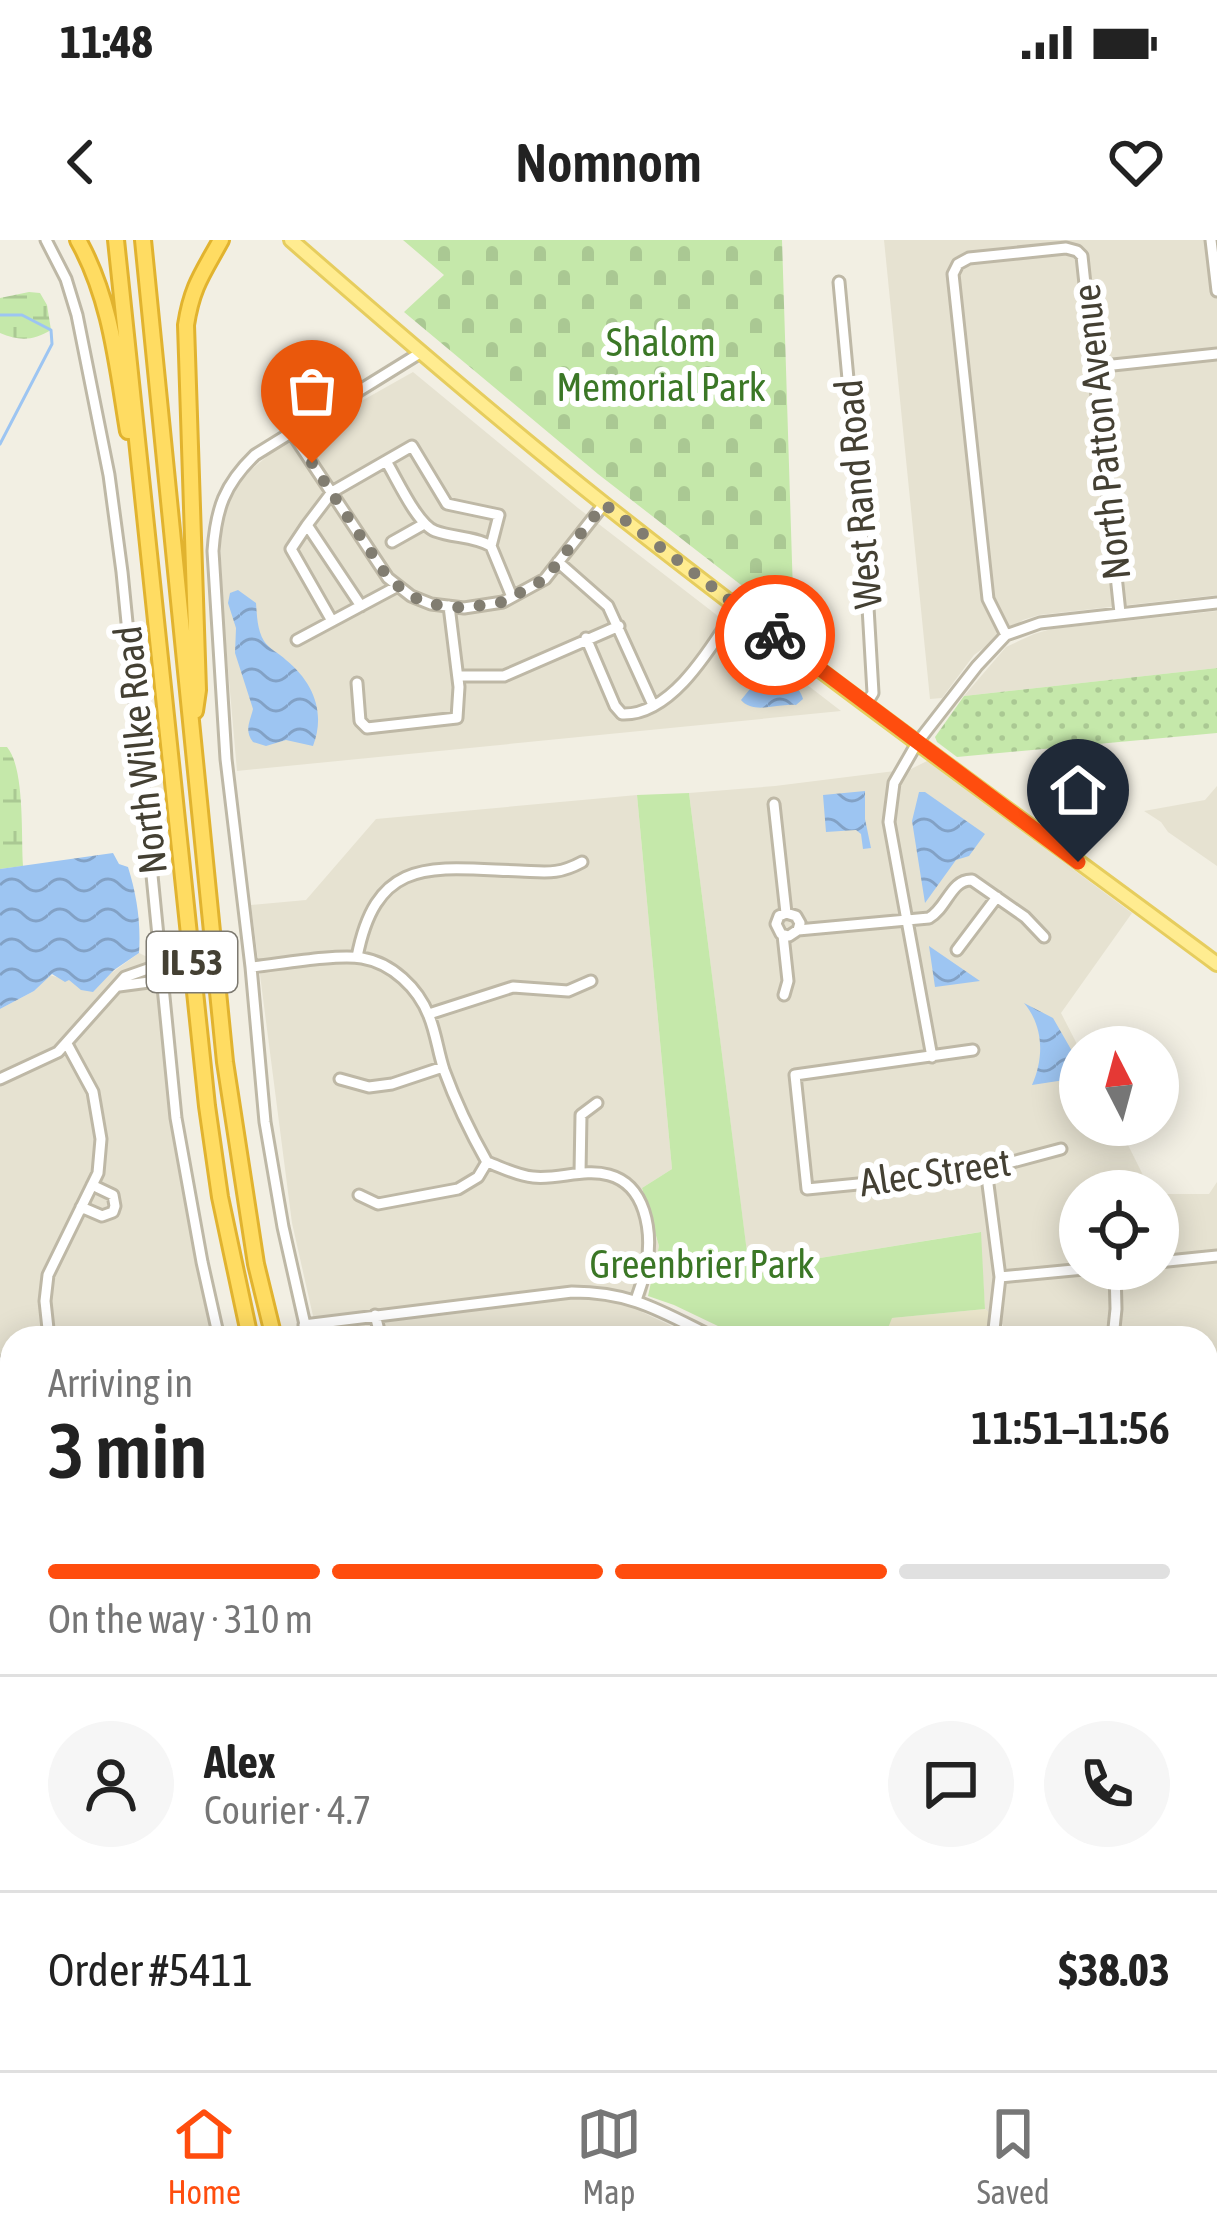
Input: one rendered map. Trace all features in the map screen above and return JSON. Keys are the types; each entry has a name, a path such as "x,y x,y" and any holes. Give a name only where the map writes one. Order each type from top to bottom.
{"highway":[{"path":"78,240 98,280 110,320 152,584"},
{"name":"IL 53","path":"116,240 207,1106 220,1198 247,1326"},
{"name":"IL 53","path":"143,240 225,1062 256,1264 271,1326"},
{"path":"192,728 198,690 186,325 194,288 221,243"}],"main road":[{"path":"290,240 604,504 1217,964"}],"street":[{"name":"North Wilke Road","path":"46,240 77,315 109,476 176,1118 217,1326"},
{"path":"1211,240 1217,291"},
{"name":"North Patton Avenue","path":"1006,635 988,599 953,275 958,264 969,258 1070,248 1079,252 1084,264 1120,613"},
{"name":"West Rand Road","path":"839,282 866,574 873,693 866,704"},
{"path":"420,353 255,455 226,489 215,524 226,759 266,1122 304,1325 605,1292 636,1300 690,1326"},
{"path":"1094,367 1217,354"},
{"path":"292,433 388,578 417,599 449,606 503,602 545,579 604,504"},
{"path":"332,621 291,549 332,492 412,446 447,504 499,515 491,546 512,597"},
{"path":"386,461 424,524 491,546"},
{"path":"392,542 424,524"},
{"path":"308,525 361,606"},
{"path":"558,562 600,597 619,626 653,705"},
{"path":"297,640 398,586"},
{"path":"973,1050 932,1058 889,822 894,783 917,743 1006,635 1040,623 1217,603"},
{"path":"357,683 360,721 368,728 457,718 458,676 449,606"},
{"path":"586,638 620,712 630,715 672,694 738,606"},
{"path":"458,676 505,676 619,626"},
{"path":"774,805 786,913"},
{"path":"357,957 376,900 411,873 441,868 562,873 582,862"},
{"path":"783,935 929,918 937,914 959,881 966,879 997,896 1044,937"},
{"path":"957,950 997,896"},
{"path":"784,995 788,981 783,935 776,924 779,916 793,913 799,919 798,930"},
{"path":"251,967 357,957 399,974 429,1014 466,1126 487,1162 532,1177 608,1174 638,1194 648,1236 647,1264 636,1300"},
{"path":"0,1079 58,1052 125,977 162,964"},
{"path":"119,986 164,980"},
{"path":"429,1014 513,988 568,991 590,981"},
{"path":"48,1326 48,1275 98,1173 100,1124 92,1092 67,1044"},
{"name":"Alec Street","path":"932,1058 795,1075 807,1189 971,1173 1061,1149"},
{"path":"340,1079 369,1087 443,1067"},
{"path":"580,1173 581,1115 597,1103"},
{"path":"359,1195 377,1204 458,1189 478,1177 487,1162"},
{"path":"986,1169 1000,1277 994,1326"},
{"path":"81,1207 102,1216 113,1212 113,1195 92,1185"},
{"path":"1179,1260 1217,1256"},
{"path":"1000,1277 1059,1271"},
{"path":"1114,1326 1115,1290"},
{"path":"375,1315 378,1326"}],"shaded area":[{"path":"884,240 1217,240 1217,595 1023,620 974,655 942,698 930,699"},
{"path":"413,372 578,508 841,711 237,771 220,534 230,493 276,449"},
{"path":"1217,611 1217,668 964,696 1006,647 1034,634"},
{"path":"927,761 1132,913 1061,1013 1068,1026 1059,1026 1059,1146 1128,1146 1140,1170 1059,1170 1059,1290 1179,1290 1179,1194 1209,1194 1217,1182 1217,1326 1003,1326 985,1309 980,1232 820,1258 750,1277 689,793 911,769"},
{"path":"1217,786 1217,866 1144,811 1205,800"},
{"path":"637,795 672,1169 642,1188 659,1246 642,1312 672,1326 315,1326 292,1223 251,905 306,900 376,819"},
{"path":"139,953 162,964 176,1118 217,1326 0,1326 0,1009 34,991 49,975 68,980 106,977"},
{"path":"985,1309 995,1317 994,1326 849,1326"}],"green space":[{"name":"Shalom Memorial Park","path":"403,240 782,240 794,626 598,474 404,312 444,275"},
{"path":"40,293 47,305 51,330 26,339 0,333 0,298"},
{"path":"1217,668 1217,733 957,757 935,737 964,696"},
{"path":"0,747 7,747 17,770 23,866 0,869"},
{"name":"Greenbrier Park","path":"689,793 750,1276 820,1258 981,1232 985,1309 892,1318 889,1326 718,1326 648,1296 659,1246 642,1188 672,1169 637,795"}],"water":[{"path":"238,590 256,603 264,641 310,688 318,721 313,746 286,740 266,746 250,738 253,709 235,653 236,628 228,603 230,593"},
{"path":"770,671 790,681 803,699 796,705 759,708 741,700"},
{"path":"865,791 871,848 863,849 856,830 826,832 823,795"},
{"path":"919,792 985,834 969,856 956,860 925,903 912,821"},
{"path":"113,853 119,864 128,867 131,878 139,953 93,992 52,974 34,991 0,1009 0,869"},
{"path":"929,946 980,981 935,987"},
{"path":"1024,1003 1053,1018 1059,1028 1059,1081 1032,1085 1040,1043"}],"waterway":[{"path":"0,315 22,315 51,330 52,344 0,444"}],"way so far":[{"path":"312,463 388,578 417,599 464,608 503,602 545,579 604,504 775,635"}],"route":[{"path":"775,635 1078,862"}]}
